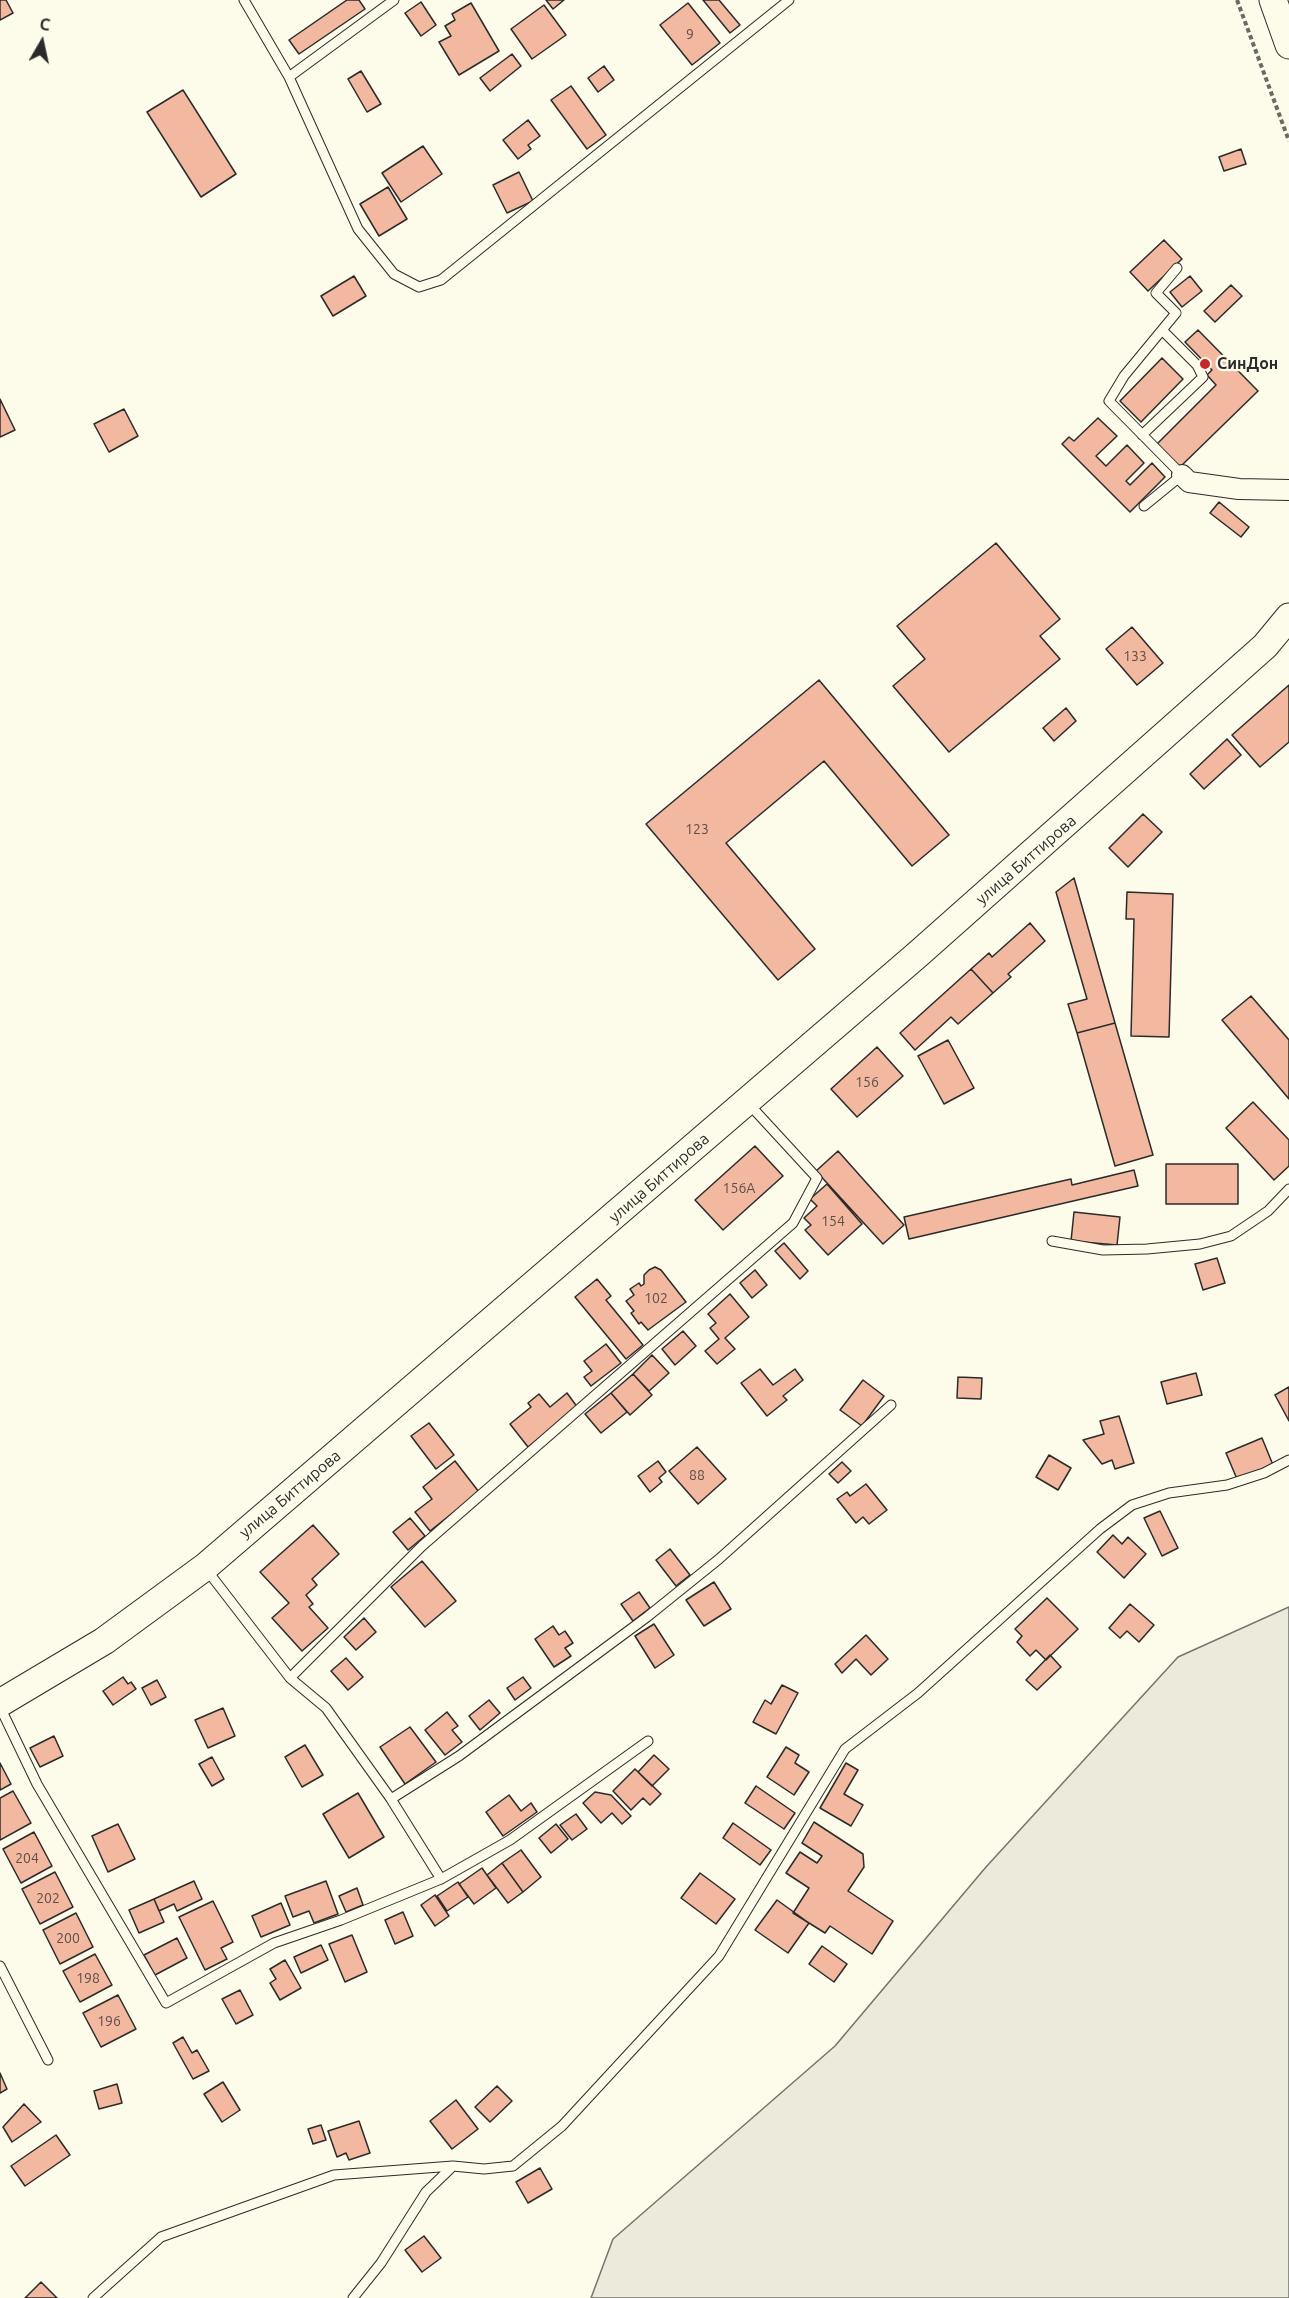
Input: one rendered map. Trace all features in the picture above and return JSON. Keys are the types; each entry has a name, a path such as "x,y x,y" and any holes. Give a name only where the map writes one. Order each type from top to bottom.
{"street":[{"path":"1273,0 1289,45"},
{"path":"1182,475 1189,482 1229,488 1289,490"},
{"name":"улица Биттирова","path":"0,1705 104,1641 205,1567 748,1102 1071,820 1265,646 1289,617"}],"lane":[{"path":"244,0 289,77 358,228 394,274 419,288 441,280 789,0"},
{"path":"289,77 394,0"},
{"path":"1144,506 1182,475 1109,401 1124,376 1176,314 1156,293 1177,268"},
{"path":"1142,435 1203,377 1197,365 1162,330"},
{"path":"290,1678 422,1545 793,1223 817,1178 748,1102"},
{"path":"1053,1241 1103,1250 1147,1250 1200,1244 1231,1236 1268,1211 1289,1189"},
{"path":"391,1799 459,1756 647,1617 719,1560 891,1405"},
{"path":"93,2298 161,2236 334,2175 453,2166 484,2169 513,2166 561,2126 719,1956 845,1749 918,1693 1100,1529 1132,1505 1169,1493 1227,1485 1264,1473 1289,1460"},
{"path":"205,1567 290,1678 326,1708 391,1799 441,1879"},
{"path":"0,1705 37,1784 166,2003 274,1943 341,1920 441,1879 510,1840 648,1741"},
{"path":"0,1966 48,2060"},
{"path":"353,2298 381,2263 426,2192 453,2166"}],"path":[{"path":"1237,0 1289,141"}],"shaded area":[{"path":"1289,1607 1289,2298 591,2298 613,2239 835,2046 986,1867 1178,1657"}],"building":[{"path":"0,0 6,0 13,13 0,20"},
{"path":"347,0 359,0 365,9 299,54 289,40"},
{"path":"546,0 564,0 553,9"},
{"path":"703,0 719,0 740,25 730,33"},
{"path":"421,2 436,25 421,36 405,13"},
{"path":"471,3 499,51 459,75 439,42 451,36 445,26 455,20 452,14"},
{"path":"688,3 720,43 692,65 660,25"},
{"path":"544,5 566,35 532,59 511,29"},
{"path":"512,54 521,66 490,91 480,78"},
{"path":"604,66 614,80 598,92 588,78"},
{"path":"361,71 381,104 367,112 348,79"},
{"path":"571,86 606,135 587,149 551,100"},
{"path":"183,90 236,174 201,197 147,112"},
{"path":"528,120 540,136 528,145 531,149 518,159 503,140"},
{"path":"423,146 442,174 401,202 382,173"},
{"path":"1241,149 1246,164 1224,171 1219,157"},
{"path":"519,172 533,201 507,213 493,185"},
{"path":"388,187 407,219 379,236 360,204"},
{"path":"1164,240 1182,259 1148,291 1130,272"},
{"path":"354,276 366,296 333,316 321,296"},
{"path":"1190,276 1202,291 1182,307 1170,292"},
{"path":"1231,285 1242,296 1215,322 1204,311"},
{"path":"1198,330 1258,391 1180,467 1157,444 1216,385 1207,375 1212,370 1185,342"},
{"path":"1162,358 1183,379 1141,422 1120,401"},
{"path":"0,399 15,430 0,437"},
{"path":"124,409 138,436 109,452 94,424"},
{"path":"1098,418 1117,436 1096,456 1106,466 1127,445 1144,463 1126,481 1130,485 1152,463 1165,477 1130,512 1062,444 1069,437 1074,441"},
{"path":"1219,502 1249,527 1241,537 1210,513"},
{"path":"996,543 1060,619 1040,636 1060,659 949,752 893,686 925,659 897,626"},
{"path":"1132,627 1163,663 1137,685 1106,649"},
{"path":"819,680 949,835 912,866 824,761 726,843 815,949 778,980 646,824"},
{"path":"1289,685 1289,742 1260,767 1232,735"},
{"path":"1066,708 1076,721 1054,741 1043,728"},
{"path":"1227,739 1241,755 1204,789 1190,774"},
{"path":"1143,814 1162,832 1128,867 1109,848"},
{"path":"1074,878 1115,1023 1077,1033 1068,1004 1087,999 1056,892"},
{"path":"1127,892 1173,894 1169,1037 1131,1036 1134,919 1126,919"},
{"path":"1030,923 1045,941 1008,974 1011,977 993,993 971,969 989,953 992,957"},
{"path":"971,969 993,993 958,1024 951,1017 915,1050 900,1033"},
{"path":"1251,996 1289,1040 1289,1099 1222,1020"},
{"path":"1115,1023 1153,1155 1115,1166 1077,1033"},
{"path":"948,1040 974,1088 944,1104 918,1056"},
{"path":"877,1047 903,1076 857,1117 831,1089"},
{"path":"1253,1102 1289,1140 1289,1166 1274,1180 1226,1128"},
{"path":"755,1146 783,1176 723,1230 695,1200"},
{"path":"838,1151 904,1225 883,1244 816,1171"},
{"path":"1166,1164 1238,1164 1238,1204 1166,1204"},
{"path":"1134,1170 1138,1186 909,1239 904,1217 1071,1179 1072,1185"},
{"path":"827,1184 862,1224 828,1255 805,1230 811,1225 804,1218 817,1206 810,1199"},
{"path":"1074,1212 1120,1217 1117,1245 1071,1241"},
{"path":"784,1243 808,1271 800,1279 775,1251"},
{"path":"1217,1258 1225,1283 1203,1290 1195,1264"},
{"path":"655,1267 661,1270 686,1302 648,1330 641,1322 639,1324 631,1313 634,1311 626,1301 634,1295 630,1289 639,1283 641,1286 644,1284 644,1275"},
{"path":"755,1270 767,1285 752,1298 740,1283"},
{"path":"597,1279 611,1296 606,1300 643,1345 626,1359 575,1297"},
{"path":"730,1294 749,1317 725,1338 735,1349 717,1364 705,1351 719,1339 710,1328 716,1323 708,1314"},
{"path":"683,1331 696,1346 675,1365 662,1349"},
{"path":"606,1344 621,1363 591,1386 584,1377 592,1371 584,1361"},
{"path":"652,1355 669,1373 649,1391 633,1374"},
{"path":"760,1369 773,1385 795,1369 803,1380 783,1396 787,1400 767,1416 741,1383"},
{"path":"1196,1373 1202,1395 1167,1404 1161,1382"},
{"path":"633,1374 652,1395 630,1415 611,1393"},
{"path":"958,1377 982,1378 981,1399 957,1398"},
{"path":"863,1380 884,1396 862,1426 840,1410"},
{"path":"1289,1387 1289,1421 1275,1395"},
{"path":"567,1393 578,1408 528,1447 510,1424 531,1407 528,1403 539,1394 550,1407"},
{"path":"611,1393 627,1412 601,1433 585,1414"},
{"path":"1119,1416 1134,1463 1115,1469 1112,1460 1102,1464 1083,1440 1104,1434 1100,1421"},
{"path":"429,1423 454,1455 436,1469 411,1436"},
{"path":"1262,1438 1273,1465 1237,1479 1226,1453"},
{"path":"697,1447 726,1479 698,1504 669,1471"},
{"path":"1049,1455 1071,1468 1058,1490 1036,1477"},
{"path":"455,1461 479,1492 430,1531 415,1512 432,1499 423,1487"},
{"path":"658,1461 666,1472 659,1478 662,1482 650,1492 638,1476"},
{"path":"842,1462 851,1471 838,1483 829,1474"},
{"path":"866,1484 887,1510 869,1524 863,1517 856,1523 837,1499 847,1492 850,1496"},
{"path":"1160,1511 1178,1548 1162,1556 1144,1518"},
{"path":"410,1518 425,1536 408,1550 393,1532"},
{"path":"313,1525 339,1554 312,1579 317,1585 306,1595 313,1604 309,1607 328,1628 302,1651 272,1618 289,1603 260,1572"},
{"path":"1113,1535 1122,1544 1128,1537 1146,1554 1124,1578 1097,1552"},
{"path":"670,1549 690,1575 676,1586 656,1560"},
{"path":"422,1561 456,1601 425,1627 391,1587"},
{"path":"714,1582 731,1609 704,1626 686,1600"},
{"path":"639,1592 650,1608 633,1621 621,1604"},
{"path":"1047,1598 1078,1629 1046,1660 1036,1650 1030,1656 1017,1642 1022,1636 1015,1629"},
{"path":"1130,1604 1154,1625 1139,1642 1127,1631 1120,1638 1109,1628"},
{"path":"364,1618 376,1632 356,1650 344,1637"},
{"path":"654,1624 674,1655 655,1668 635,1636"},
{"path":"553,1626 559,1635 565,1631 573,1643 565,1648 571,1656 554,1667 535,1639"},
{"path":"866,1635 888,1659 871,1675 856,1659 842,1673 835,1664"},
{"path":"1050,1655 1061,1667 1037,1690 1026,1680"},
{"path":"346,1658 363,1677 348,1690 331,1671"},
{"path":"123,1677 136,1689 113,1705 103,1691"},
{"path":"523,1677 531,1688 515,1700 507,1688"},
{"path":"157,1680 166,1697 151,1705 142,1688"},
{"path":"782,1685 798,1693 776,1734 753,1722 765,1700 771,1704"},
{"path":"489,1700 500,1713 480,1730 469,1716"},
{"path":"223,1708 235,1736 208,1748 195,1720"},
{"path":"447,1712 458,1726 452,1730 462,1742 445,1755 425,1730"},
{"path":"410,1727 436,1762 405,1784 380,1747"},
{"path":"54,1736 63,1756 40,1767 30,1748"},
{"path":"305,1745 323,1775 302,1787 285,1757"},
{"path":"786,1747 799,1755 795,1763 809,1772 794,1795 767,1777"},
{"path":"654,1755 669,1769 652,1786 638,1772"},
{"path":"212,1757 224,1779 212,1786 199,1764"},
{"path":"0,1763 11,1784 0,1790"},
{"path":"846,1763 858,1770 844,1794 863,1805 851,1826 820,1808"},
{"path":"635,1769 661,1794 650,1805 643,1798 631,1810 613,1791"},
{"path":"756,1786 795,1813 784,1829 745,1803"},
{"path":"13,1791 31,1823 0,1840 0,1798"},
{"path":"595,1792 611,1795 631,1816 622,1824 612,1813 601,1823 583,1803"},
{"path":"358,1793 384,1837 349,1858 323,1814"},
{"path":"509,1795 521,1811 531,1803 537,1812 503,1836 486,1812"},
{"path":"576,1814 587,1829 572,1840 560,1825"},
{"path":"814,1822 863,1854 864,1867 848,1891 893,1921 872,1954 830,1926 825,1933 793,1913 809,1888 786,1873 800,1852 817,1863 822,1856 802,1843"},
{"path":"733,1823 771,1850 760,1865 723,1838"},
{"path":"118,1824 135,1859 108,1872 92,1836"},
{"path":"556,1824 568,1839 551,1853 539,1838"},
{"path":"34,1832 52,1866 21,1883 3,1849"},
{"path":"521,1850 541,1877 523,1892 502,1863"},
{"path":"502,1863 523,1892 508,1903 487,1875"},
{"path":"482,1868 496,1888 474,1904 459,1884"},
{"path":"55,1872 73,1907 40,1924 22,1889"},
{"path":"700,1873 735,1899 716,1924 681,1898"},
{"path":"194,1881 202,1899 177,1911 174,1904 159,1911 154,1899"},
{"path":"326,1881 338,1914 314,1923 309,1911 293,1917 285,1896"},
{"path":"458,1882 468,1897 447,1911 437,1896"},
{"path":"357,1888 363,1905 346,1912 339,1896"},
{"path":"435,1895 449,1916 435,1926 421,1905"},
{"path":"154,1899 164,1922 139,1933 129,1910"},
{"path":"777,1900 809,1923 788,1953 755,1930"},
{"path":"213,1901 233,1942 221,1948 227,1959 205,1970 179,1917"},
{"path":"281,1903 290,1925 261,1937 252,1916"},
{"path":"403,1912 413,1936 395,1944 385,1920"},
{"path":"76,1913 93,1947 60,1964 43,1930"},
{"path":"352,1935 367,1972 345,1982 329,1944"},
{"path":"177,1938 187,1958 155,1975 144,1955"},
{"path":"321,1945 328,1960 301,1973 294,1957"},
{"path":"822,1946 847,1964 834,1982 809,1964"},
{"path":"95,1954 112,1985 80,2002 63,1971"},
{"path":"285,1960 301,1988 280,2000 270,1983 276,1979 270,1969"},
{"path":"240,1990 253,2015 236,2024 222,1999"},
{"path":"118,1995 136,2029 101,2047 83,2013"},
{"path":"183,2037 192,2053 197,2050 209,2071 193,2079 173,2043"},
{"path":"0,2073 7,2089 0,2093"},
{"path":"223,2082 240,2110 222,2122 204,2094"},
{"path":"117,2084 122,2103 99,2109 94,2091"},
{"path":"497,2086 512,2101 490,2122 475,2107"},
{"path":"456,2100 478,2129 452,2149 430,2121"},
{"path":"24,2104 41,2122 12,2142 3,2127"},
{"path":"359,2121 370,2153 349,2160 346,2153 337,2157 328,2131"},
{"path":"321,2125 326,2140 313,2144 308,2129"},
{"path":"56,2135 70,2155 25,2186 11,2166"},
{"path":"540,2168 552,2189 528,2203 516,2182"},
{"path":"424,2236 441,2258 422,2272 405,2250"},
{"path":"41,2282 57,2298 25,2298"}],"place":[{"name":"СинДон","path":"1205,364"}]}
